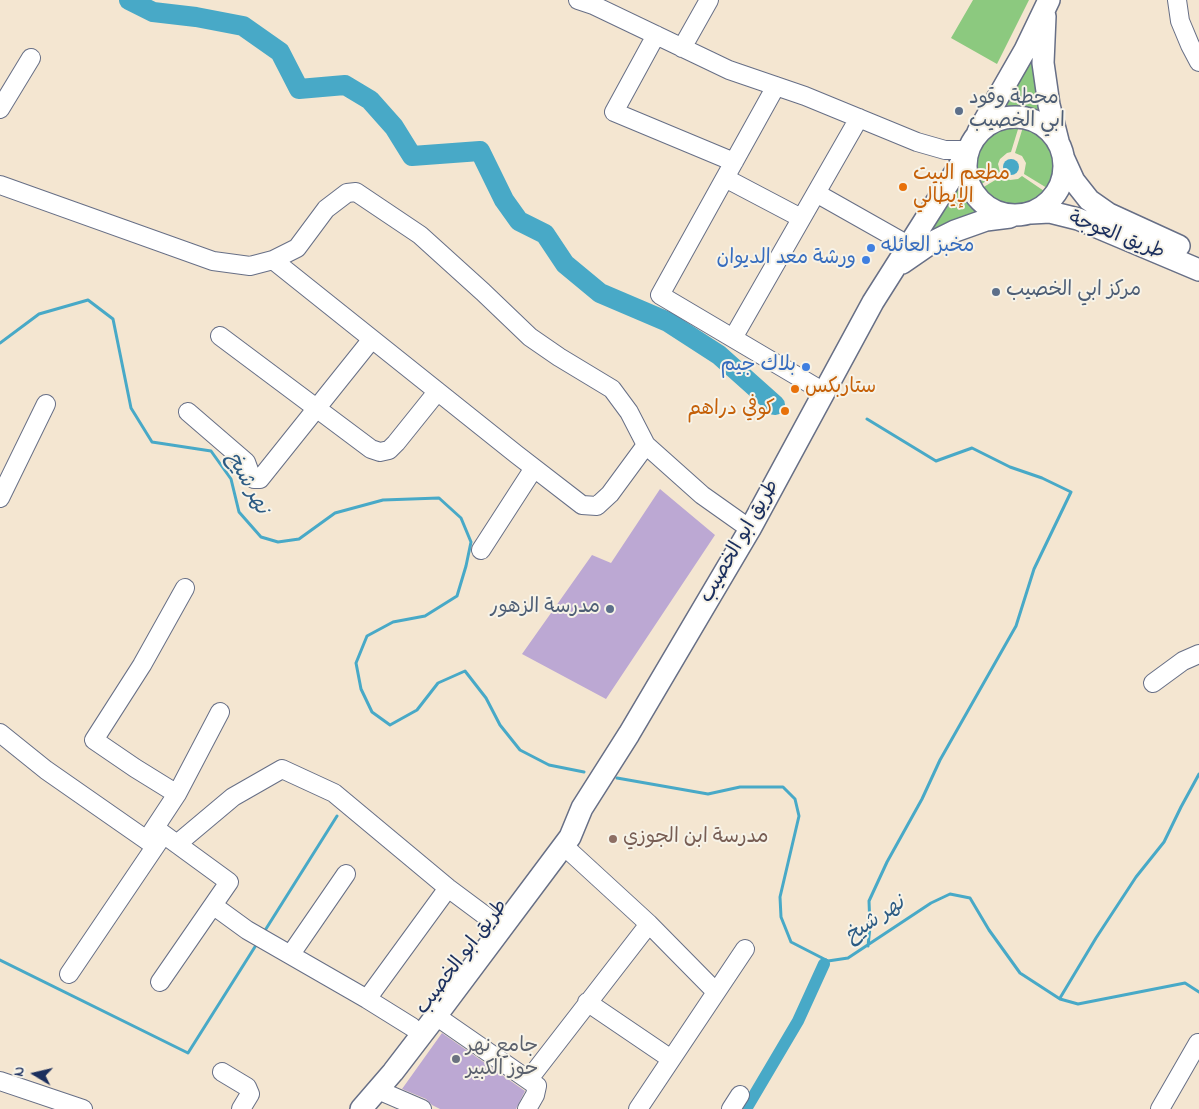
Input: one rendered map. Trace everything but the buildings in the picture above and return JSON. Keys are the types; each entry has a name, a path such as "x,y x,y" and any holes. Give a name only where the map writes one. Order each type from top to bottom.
{"main road":[{"name":"طريق ابو الخصيب","path":"361,1109 436,1016 564,846 575,828 582,808 629,734 750,529 854,335 892,270 970,148 1047,5"},
{"name":"طريق ابو الخصيب","path":"1047,5 1043,63 1049,105 1062,153"},
{"path":"1010,117 1026,118 1040,124 1052,133 1062,153 1064,173 1060,186 1053,198 1043,207 1024,214 1001,214 990,209 980,201 968,180 966,167 970,148 983,129 996,121 1010,117"},
{"name":"طريق العوجة","path":"1062,153 1074,181 1089,200 1109,214 1199,254"},
{"name":"طريق العوجة","path":"1024,214 1050,212 1078,219 1199,270"},
{"name":"طريق ابو الخصيب","path":"892,270 931,243 949,234 986,220 1024,214"},
{"name":"طريق ابو الخصيب","path":"344,1109 412,1027 552,838 582,808"}],"street":[{"path":"578,0 593,5 729,70 776,86 930,146 945,150 970,148"},
{"path":"682,48 709,0"},
{"path":"1177,0 1180,21 1199,62"},
{"path":"656,35 614,112 734,162"},
{"path":"0,109 31,58"},
{"path":"776,86 660,295 824,392"},
{"path":"733,338 859,118"},
{"path":"725,178 801,218"},
{"path":"0,185 213,261 250,266 273,260 297,248 326,208 346,193 356,192 420,235 530,337 612,389 629,412 646,445 702,495 750,529"},
{"path":"816,193 908,245"},
{"path":"273,260 437,392 582,505 597,506 610,494 646,445"},
{"path":"220,336 371,449 380,452 389,450 396,443 437,392"},
{"path":"188,412 246,462 254,479 260,479 372,339"},
{"path":"0,498 46,404"},
{"path":"481,550 534,468"},
{"path":"177,794 94,740 142,666 185,588"},
{"path":"1153,683 1183,661 1199,654"},
{"path":"69,974 159,838 177,794 220,712"},
{"path":"0,733 46,770 229,882 160,982"},
{"path":"159,838 282,770 334,793 448,888 492,920"},
{"path":"564,846 648,924 716,992"},
{"path":"291,954 346,874"},
{"path":"367,999 448,888"},
{"path":"214,906 248,930 412,1027"},
{"path":"528,1078 648,924"},
{"path":"645,1107 671,1059 745,949"},
{"path":"587,1002 671,1059"},
{"path":"436,1016 537,1086 533,1107"},
{"path":"1160,1109 1198,1043"},
{"path":"222,1072 247,1088 250,1094 241,1109"},
{"path":"0,1081 83,1109"},
{"path":"378,1090 422,1109"}],"green space":[{"path":"973,0 1029,0 997,64 951,38"},
{"path":"1031,56 1036,57 1039,117 1027,112 1002,112"},
{"path":"1008,126 1019,126 1011,152 1000,159 998,164 1000,172 980,185 976,175 975,164 981,144 989,135"},
{"path":"1023,127 1033,131 1049,146 1054,168 1052,179 1047,188 1024,174 1026,163 1022,156 1015,153"},
{"path":"1002,176 1010,180 1018,179 1022,176 1044,191 1028,203 1007,205 998,202 982,188"},
{"path":"961,184 967,200 980,213 928,233 947,201"}],"water":[{"path":"1008,159 1014,159 1019,164 1017,173 1008,175 1003,170 1003,164"}],"waterway":[{"path":"129,0 153,12 196,17 243,26 280,52 299,89 345,85 370,100 394,127 412,156 480,151 504,200 519,221 545,234 565,264 600,293 668,322 719,355 775,405"},
{"name":"نهر شيخ","path":"0,343 39,314 88,300 113,319 131,408 152,442 211,451 231,479 239,512 261,537 278,542 299,539 335,513 383,500 439,498 461,518 471,542 457,596 425,616 393,622 367,636 356,663 361,689 372,712 390,725 417,710 438,683 465,671 486,698 500,725 520,750 549,765 584,772"},
{"path":"867,419 936,461 972,448 1010,467 1042,478 1071,492 1034,569 1016,626 940,760 869,901 870,927 868,946"},
{"path":"1060,998 1136,877 1164,842 1199,774"},
{"name":"نهر شيخ","path":"617,778 708,794 740,787 783,787 795,799 799,816 780,897 781,917 791,942 828,961 848,958 931,903 950,894 970,898 989,930 1020,973 1060,999 1078,1004 1185,983 1199,992"},
{"path":"264,932 337,816"},
{"path":"0,960 188,1053 258,942"},
{"path":"746,1109 798,1021 824,964"}],"place":[{"name":"محطة وقود ابي الخصيب","path":"959,111"},
{"name":"مطعم البيت الإيطالي","path":"903,187"},
{"name":"مخبز العائله","path":"871,248"},
{"name":"ورشة معد الديوان","path":"866,260"},
{"name":"مركز ابي الخصيب","path":"996,292"},
{"name":"بلاك جيم","path":"806,367"},
{"name":"ستاربكس","path":"795,389"},
{"name":"كوفي دراهم","path":"785,411"},
{"name":"مدرسة الزهور","path":"610,609"},
{"name":"مدرسة ابن الجوزي","path":"613,839"},
{"name":"جامع نهر حوز الكبير","path":"456,1059"}]}
